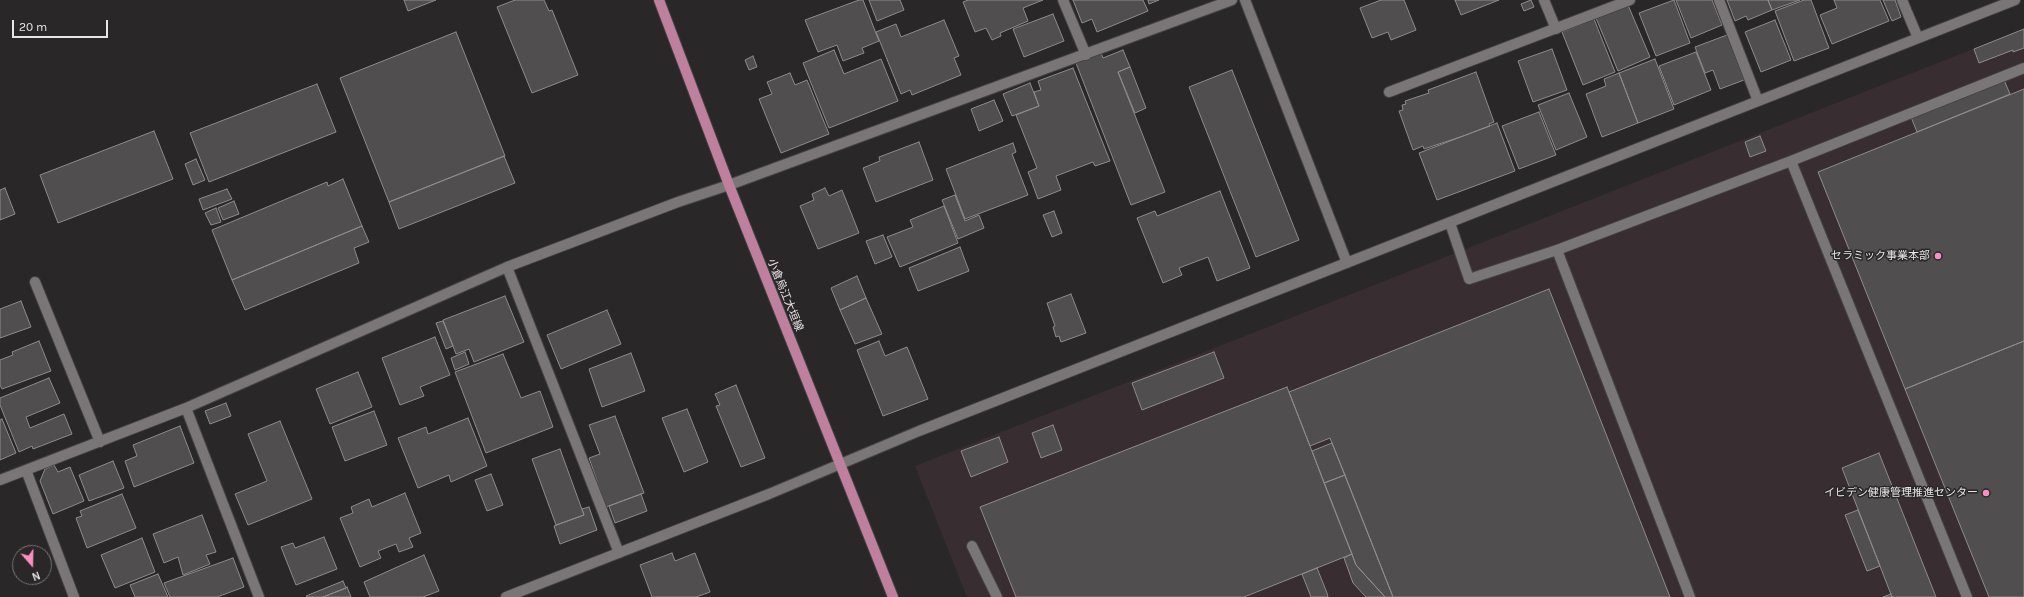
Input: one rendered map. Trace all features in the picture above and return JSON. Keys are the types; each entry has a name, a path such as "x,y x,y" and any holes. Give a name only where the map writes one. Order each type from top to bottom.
{"main road":[{"name":"小倉烏江大垣線","path":"659,0 729,185 893,597"}],"street":[{"path":"1063,0 1086,55"},
{"path":"0,480 186,408 507,267 678,202 729,185 1086,55 1232,0"},
{"path":"1245,0 1347,263"},
{"path":"1544,0 1556,29"},
{"path":"1389,92 1630,0"},
{"path":"1720,0 1758,101"},
{"path":"1902,0 1918,38"},
{"path":"506,597 840,465 919,430 1450,223 2015,0"},
{"path":"1450,223 1469,278 1557,250 1792,161 2024,68"},
{"path":"1792,161 1967,597"},
{"path":"1557,250 1690,597"},
{"path":"507,267 619,553"},
{"path":"36,282 100,442"},
{"path":"186,408 259,597"},
{"path":"26,470 74,597"},
{"path":"972,546 997,597"}],"shaded area":[{"path":"2024,29 2024,597 967,597 915,466"}],"building":[{"path":"404,0 436,0 408,11"},
{"path":"515,0 544,0 549,11 552,10 578,75 532,93 497,7"},
{"path":"859,0 863,0 879,41 862,48 864,53 843,61 837,45 818,52 805,20"},
{"path":"869,0 900,0 904,10 877,21"},
{"path":"968,0 1043,0 1023,8 1028,21 1000,33 1001,36 992,40 986,28 975,32 963,2"},
{"path":"1073,0 1143,0 1148,11 1097,32 1092,19 1082,23"},
{"path":"1148,0 1159,0 1149,4"},
{"path":"1381,0 1404,0 1416,30 1391,40 1388,32 1372,38 1360,8"},
{"path":"1455,0 1499,0 1461,15"},
{"path":"1531,0 1534,7 1524,11 1521,4"},
{"path":"1674,0 1690,43 1656,56 1639,13"},
{"path":"1676,0 1712,0 1722,25 1691,38"},
{"path":"1727,0 1768,0 1772,10 1748,20 1746,16 1735,21"},
{"path":"1768,0 1800,0 1772,10"},
{"path":"1804,0 1811,0 1829,48 1794,61 1775,11"},
{"path":"1834,0 1880,0 1889,21 1832,44 1820,15 1837,8"},
{"path":"1883,0 1895,0 1901,17 1892,21"},
{"path":"1628,5 1650,57 1618,71 1596,18"},
{"path":"1053,14 1064,41 1024,57 1013,29"},
{"path":"1594,19 1615,72 1583,85 1562,32"},
{"path":"944,20 959,56 954,58 961,75 912,95 910,90 901,94 876,32 896,24 901,37"},
{"path":"1775,20 1791,60 1761,72 1745,32"},
{"path":"2024,29 2024,48 2013,52 2013,50 1979,63 1974,49"},
{"path":"456,32 505,156 389,202 340,78"},
{"path":"1727,35 1744,80 1720,89 1713,70 1705,73 1695,47"},
{"path":"1552,49 1567,90 1533,102 1518,61"},
{"path":"834,50 844,74 881,59 898,101 829,128 803,63"},
{"path":"1123,50 1130,67 1118,72 1165,192 1131,205 1076,63 1101,53 1103,58"},
{"path":"1696,52 1711,90 1674,105 1659,66"},
{"path":"753,56 757,67 749,70 745,60"},
{"path":"1655,59 1674,109 1638,123 1619,73"},
{"path":"1130,67 1146,108 1135,113 1118,72"},
{"path":"1073,68 1110,161 1095,166 1093,162 1056,176 1061,190 1038,199 1028,172 1037,168 1016,115 1039,106 1034,92 1041,90 1038,81"},
{"path":"1232,70 1299,240 1256,257 1189,87"},
{"path":"1476,72 1494,122 1489,124 1490,126 1463,136 1424,149 1423,146 1413,150 1399,111 1403,110 1402,105 1406,104 1405,101 1429,93 1428,90"},
{"path":"790,73 795,85 807,80 829,134 781,153 759,99 772,94 767,82"},
{"path":"1619,73 1638,123 1602,137 1586,94 1606,86 1604,79"},
{"path":"2004,80 2010,94 1917,132 1911,117"},
{"path":"1030,83 1039,106 1012,116 1003,94"},
{"path":"317,84 336,132 209,182 190,133"},
{"name":"セラミック事業本部","path":"2024,89 2024,341 1905,389 1818,172"},
{"path":"1569,93 1587,137 1556,150 1538,105"},
{"path":"994,100 1003,121 979,131 971,109"},
{"path":"1539,112 1556,155 1519,169 1502,126"},
{"path":"1497,123 1515,171 1437,200 1419,153"},
{"path":"154,131 173,179 58,223 40,175"},
{"path":"1760,136 1766,151 1750,157 1745,142"},
{"path":"919,142 933,180 876,202 863,168 880,161 879,157"},
{"path":"1013,143 1016,152 1012,154 1028,195 965,219 946,169"},
{"path":"504,156 515,183 399,229 389,202"},
{"path":"196,159 205,180 193,185 185,164"},
{"path":"343,179 362,226 232,280 212,230 327,182 328,186"},
{"path":"5,188 15,214 0,220 0,190"},
{"path":"825,188 829,196 842,190 859,233 818,249 800,206 814,200 812,194"},
{"path":"227,189 232,199 203,210 199,199"},
{"path":"1220,191 1250,268 1217,281 1208,257 1179,268 1182,275 1163,283 1137,218 1155,211 1157,216"},
{"path":"955,195 965,221 979,215 984,228 958,239 942,200"},
{"path":"234,201 239,214 223,220 218,208"},
{"path":"944,206 958,243 900,267 887,237 913,227 910,220"},
{"path":"216,208 221,222 211,225 205,213"},
{"path":"1054,211 1062,233 1052,237 1043,215"},
{"path":"362,226 369,242 354,248 359,263 245,310 232,280"},
{"path":"883,235 892,257 875,264 866,241"},
{"path":"960,247 969,271 918,291 909,268"},
{"path":"857,276 866,298 840,310 831,288"},
{"path":"1549,289 1670,597 1393,597 1330,438 1310,446 1289,392"},
{"path":"1071,294 1086,333 1061,342 1059,336 1056,337 1053,327 1055,326 1047,303"},
{"path":"505,296 524,342 474,362 469,349 456,354 443,320"},
{"path":"866,298 882,334 855,344 840,310"},
{"path":"21,301 31,327 0,338 0,309"},
{"path":"607,310 621,344 561,369 547,335"},
{"path":"443,321 453,346 446,349 436,323"},
{"path":"435,337 450,375 420,387 424,396 400,405 382,358"},
{"path":"39,341 51,371 2,389 0,385 0,360 13,355 12,352"},
{"path":"879,341 885,356 907,347 928,399 883,416 857,350"},
{"name":"イビデン健康管理推進センター","path":"2024,341 2024,597 1989,597 1905,389"},
{"path":"465,352 469,364 455,370 451,358"},
{"path":"1214,352 1224,378 1142,410 1132,383"},
{"path":"631,353 645,391 602,407 589,369"},
{"path":"503,354 521,398 540,391 553,427 486,453 455,372"},
{"path":"358,372 372,407 330,424 316,389"},
{"path":"49,378 60,403 26,417 30,428 64,414 72,434 33,449 32,446 19,452 0,405 0,398"},
{"path":"736,385 765,458 741,467 716,406 720,405 715,394"},
{"path":"1287,387 1352,554 1244,597 1016,597 980,507"},
{"path":"226,403 231,416 210,424 205,411"},
{"path":"687,409 708,462 684,472 662,418"},
{"path":"374,411 387,445 345,461 332,427"},
{"path":"615,416 644,493 606,507 589,458 600,454 589,425"},
{"path":"468,418 487,466 451,482 449,475 418,488 398,438 426,427 428,434"},
{"path":"2,419 16,453 0,460 0,420"},
{"path":"280,421 312,499 248,525 235,494 267,481 248,434"},
{"path":"1053,425 1062,450 1041,458 1032,433"},
{"path":"180,426 194,463 134,487 125,461 137,456 133,445"},
{"path":"999,437 1008,462 971,477 961,451"},
{"path":"1332,443 1345,475 1324,483 1312,451"},
{"path":"560,449 584,515 556,525 532,459"},
{"path":"1879,453 1936,597 1892,597 1842,468"},
{"path":"113,461 124,488 89,501 79,475"},
{"path":"54,465 58,472 70,467 84,501 53,514 40,481 45,469"},
{"path":"491,474 503,505 487,511 475,480"},
{"path":"1345,475 1393,597 1385,597 1356,565 1324,483"},
{"path":"405,493 421,533 409,538 413,547 399,552 396,544 378,551 381,558 360,567 340,518 353,513 351,507 369,499 372,507"},
{"path":"122,494 136,528 87,548 76,518 82,516 80,511"},
{"path":"641,494 647,511 615,523 609,506"},
{"path":"589,507 597,530 560,544 554,526 584,515 582,509"},
{"path":"1858,510 1880,566 1867,571 1845,515"},
{"path":"202,515 216,552 206,555 210,564 183,575 178,557 164,563 153,534"},
{"path":"324,537 337,569 296,585 281,547 293,543 295,548"},
{"path":"142,538 155,572 115,588 101,555"},
{"path":"672,553 675,561 695,553 710,592 696,597 652,597 640,565"},
{"path":"1352,554 1356,565 1385,597 1366,597 1353,583 1344,558"},
{"path":"424,555 439,591 423,597 370,597 364,582"},
{"path":"233,558 244,587 217,597 170,597 164,583"},
{"path":"1317,568 1328,597 1311,597 1302,574"},
{"path":"158,574 168,597 135,597 130,585"},
{"path":"343,581 346,588 323,597 306,596"},
{"path":"347,587 351,597 323,597 346,588"},
{"path":"1891,594 1892,597 1883,597"}],"place":[{"name":"セラミック事業本部","path":"1938,256"},
{"name":"イビデン健康管理推進センター","path":"1986,493"}]}
